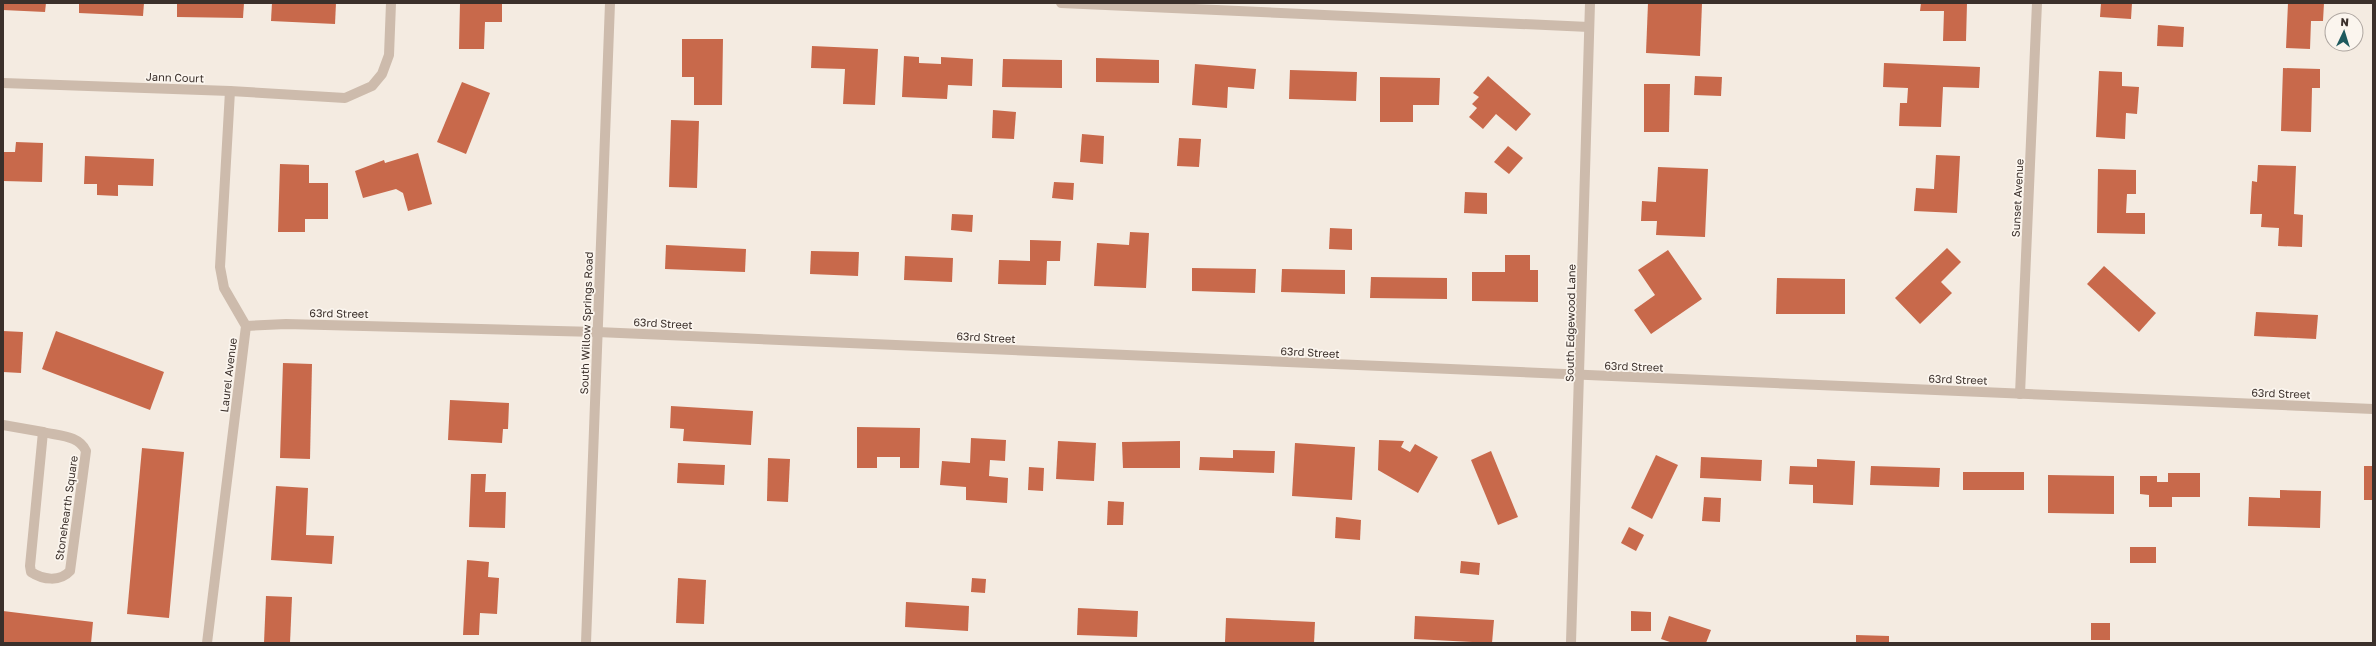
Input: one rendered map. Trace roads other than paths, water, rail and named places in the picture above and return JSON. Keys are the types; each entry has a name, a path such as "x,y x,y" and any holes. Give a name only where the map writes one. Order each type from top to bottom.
{"street":[{"name":"Jann Court","path":"3,82 230,91 346,98 372,86 382,74 389,55 391,3"},
{"name":"South Willow Springs Road","path":"586,643 610,3"},
{"path":"1061,3 1588,27"},
{"name":"South Edgewood Lane","path":"1571,643 1581,376 1588,27 1590,3"},
{"name":"Sunset Avenue","path":"2020,394 2038,3"},
{"name":"Laurel Avenue","path":"207,643 246,326 224,288 220,266 230,91"},
{"name":"63rd Street","path":"246,326 286,324 597,332 1581,376 2373,409"},
{"name":"Stonehearth Square","path":"3,425 43,432 77,440 83,444 86,451 70,571 59,579 37,576 31,572 30,566 43,432"}]}
